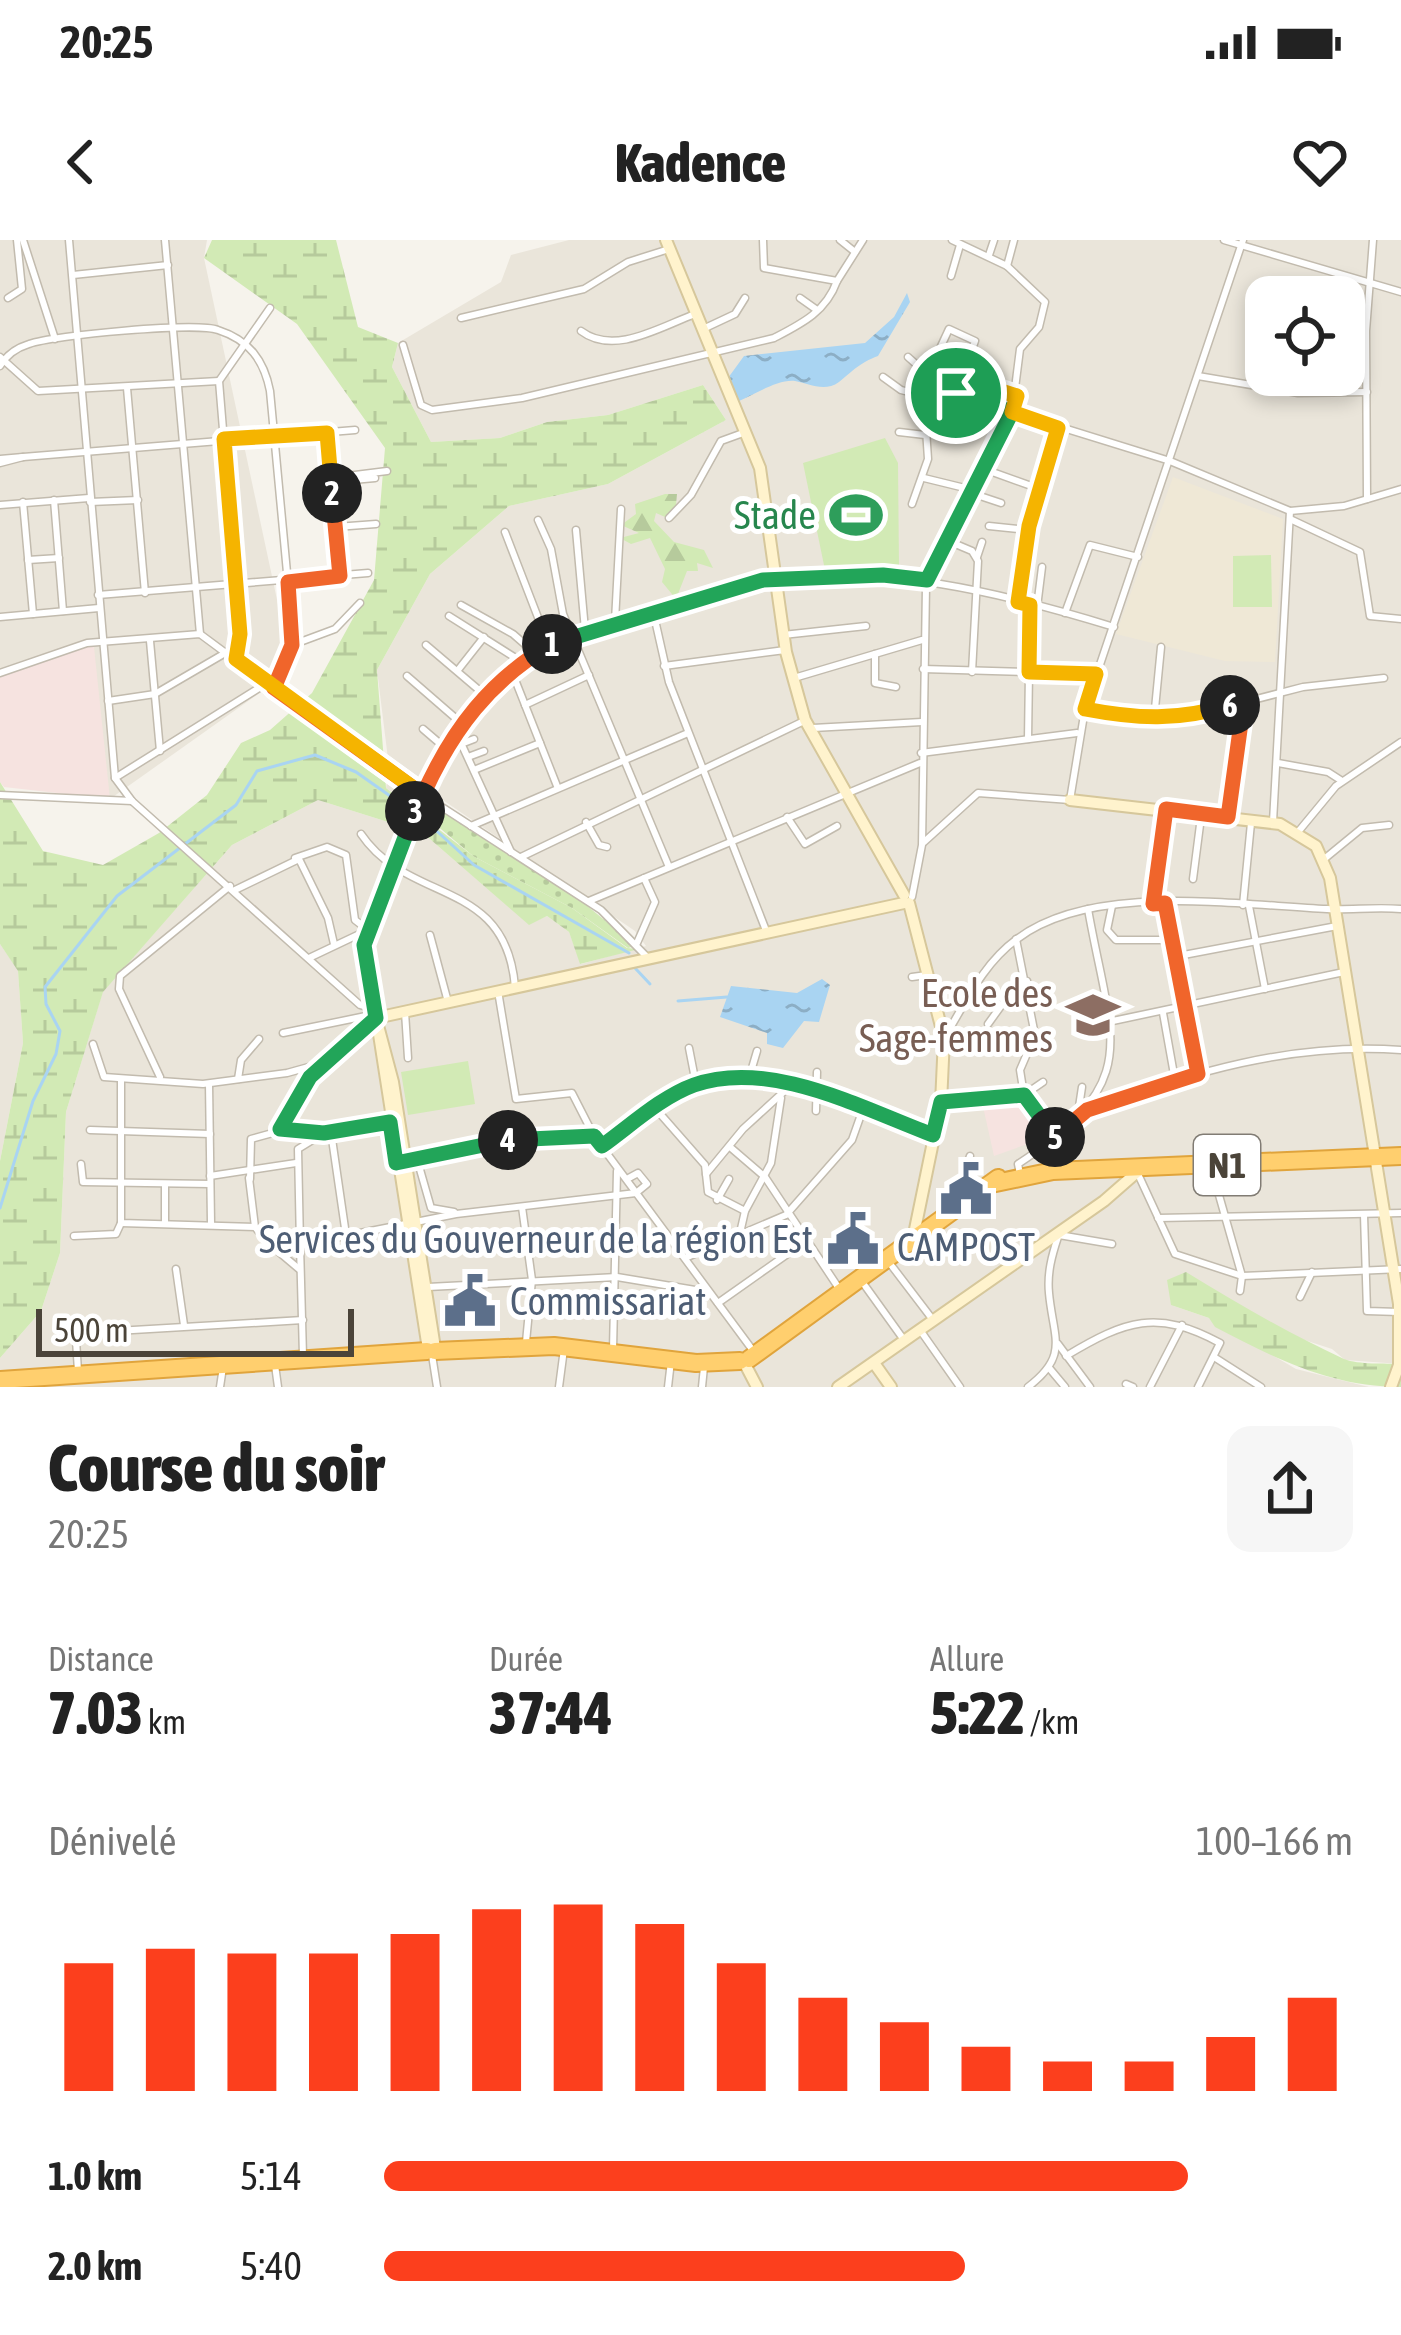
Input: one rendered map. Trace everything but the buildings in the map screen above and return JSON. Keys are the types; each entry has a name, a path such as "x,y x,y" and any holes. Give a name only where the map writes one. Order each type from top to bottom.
{"highway":[{"name":"N1","path":"1033,1166 1141,1170 1401,1156"},
{"path":"0,1380 58,1382 78,1375 118,1379 224,1364 525,1346 704,1363 748,1360 991,1184 1033,1166"}],"street":[{"path":"8,298 22,289 20,240"},
{"path":"20,240 55,339"},
{"path":"69,240 115,778 132,801 376,1018 384,1035 406,1161 437,1387"},
{"path":"165,240 200,634"},
{"path":"764,240 764,268 836,281"},
{"path":"840,240 855,252"},
{"path":"403,345 422,406 432,410 522,398 774,338 818,310 863,240"},
{"path":"989,255 994,240"},
{"path":"1007,266 1014,240"},
{"path":"1224,240 1401,292"},
{"path":"1367,499 1373,240"},
{"path":"284,1033 405,1012 906,898 922,844 927,580 1012,412 1020,349 1039,328 1045,302 1007,266 956,242 951,276"},
{"path":"1070,800 1085,709 1240,243"},
{"path":"461,318 584,289 668,244 746,432 767,500 785,650 807,725 906,898 931,975 944,1038 941,1102 914,1239"},
{"path":"73,275 168,265"},
{"path":"703,329 735,314 745,298"},
{"path":"800,298 818,310"},
{"path":"236,659 237,586 219,381 270,308"},
{"path":"581,331 597,343 614,343 695,314"},
{"path":"115,778 270,685 292,645 267,377 262,361 245,344 216,328 76,335 27,344 1,361 38,391 60,386 80,391 219,381"},
{"path":"912,504 924,478 923,385 949,329 975,341 956,393"},
{"path":"908,356 928,374"},
{"path":"961,375 1018,393"},
{"path":"1198,376 1298,393 1367,392"},
{"path":"884,377 901,390 921,395"},
{"path":"923,385 1170,461 1290,515 1360,552 1370,616 1401,619"},
{"path":"128,388 145,593"},
{"path":"972,428 976,399"},
{"path":"732,435 736,409"},
{"path":"1018,602 1028,530 1058,428"},
{"path":"0,461 355,430"},
{"path":"669,518 692,495 721,441 746,432"},
{"path":"899,432 925,435"},
{"path":"327,433 340,576"},
{"path":"984,469 1038,488"},
{"path":"331,472 339,477 387,471"},
{"path":"332,482 375,478"},
{"path":"924,478 1001,502"},
{"path":"1290,515 1401,490"},
{"path":"54,500 63,611"},
{"path":"0,505 138,500"},
{"path":"23,502 33,614"},
{"path":"615,621 621,509"},
{"path":"1273,822 1290,515"},
{"path":"538,520 551,549 560,604 669,867"},
{"path":"335,527 376,524"},
{"path":"989,526 1028,530"},
{"path":"577,530 585,630"},
{"path":"505,532 549,646"},
{"path":"946,540 977,557"},
{"path":"972,672 974,592 982,542"},
{"path":"1065,613 1090,545 1138,557"},
{"path":"28,560 59,558"},
{"path":"1028,739 1034,606 1042,567"},
{"path":"98,595 368,573"},
{"path":"456,1214 431,1208 390,1122 364,963 368,930 390,868 444,747 460,722 512,672 572,634 779,579 883,575 927,580 1114,627"},
{"path":"292,645 335,629 360,603"},
{"path":"460,604 513,634 536,654"},
{"path":"0,606 0,617 99,608"},
{"path":"653,610 664,666 767,933"},
{"path":"449,616 524,664"},
{"path":"783,635 866,626"},
{"path":"0,674 87,643 200,634 423,795 589,902 648,958"},
{"path":"458,670 484,637"},
{"path":"794,678 923,639"},
{"path":"150,640 160,751"},
{"path":"426,645 486,696"},
{"path":"1154,719 1161,647"},
{"path":"664,666 785,650"},
{"path":"108,700 155,694 227,652"},
{"path":"874,654 875,683 896,687"},
{"path":"923,669 1096,674"},
{"path":"512,672 558,787"},
{"path":"525,705 589,675"},
{"path":"407,676 460,722"},
{"path":"1085,709 1179,719 1280,693 1384,678"},
{"path":"1228,817 1244,701"},
{"path":"521,857 705,767 807,725 922,722"},
{"path":"423,729 444,747"},
{"path":"455,730 512,853"},
{"path":"471,826 689,733"},
{"path":"921,753 1079,733"},
{"path":"461,744 474,739"},
{"path":"1298,832 1338,782 1401,742"},
{"path":"474,770 540,743"},
{"path":"468,757 484,751"},
{"path":"589,902 920,763"},
{"path":"1278,763 1338,782"},
{"path":"922,844 978,793 1273,822 1298,832 1323,860 1384,1214 1398,1269 1401,1336 1391,1387"},
{"path":"0,795 132,801"},
{"path":"1153,904 1166,809"},
{"path":"1192,879 1201,814"},
{"path":"787,818 805,844 837,826"},
{"path":"1252,819 1246,905 1264,989"},
{"path":"586,822 599,845 607,847"},
{"path":"1323,860 1362,828 1389,825"},
{"path":"361,834 390,868 451,892 500,929 515,987"},
{"path":"160,1077 119,989 119,976 232,888 328,848 346,855 355,920 368,930"},
{"path":"295,858 328,918 334,944"},
{"path":"637,943 655,905 644,878"},
{"path":"1165,903 1198,1074"},
{"path":"944,1038 985,969 1016,939 1047,921 1088,909 1165,903 1399,910"},
{"path":"1112,906 1107,930 1116,940 1170,940"},
{"path":"1033,1166 1052,1139 1087,1110 1109,1079 1108,1022 1088,909"},
{"path":"1172,957 1337,926"},
{"path":"309,958 368,930"},
{"path":"430,935 448,1002"},
{"path":"1016,939 1028,981 1035,1035 1021,1070 1024,1095 1042,1114 1052,1139"},
{"path":"1108,1022 1345,972"},
{"path":"912,977 931,975"},
{"path":"988,1024 1014,988 1028,981"},
{"path":"498,991 516,1099 572,1093 594,1136 718,1303 757,1387"},
{"path":"1163,1011 1175,1080"},
{"path":"405,1012 408,1058"},
{"path":"280,1129 303,1085 376,1018"},
{"path":"238,1078 241,1060 259,1039"},
{"path":"93,1044 104,1077 122,1079 160,1077 208,1084 323,1063"},
{"path":"1087,1110 1175,1080 1304,1048 1357,1045 1401,1050"},
{"path":"689,1048 696,1084"},
{"path":"749,1078 757,1051"},
{"path":"816,1112 817,1072"},
{"path":"602,1146 696,1084 749,1078 791,1085 933,1135"},
{"path":"74,1236 116,1234 122,1222 122,1079"},
{"path":"941,1102 1024,1095 1042,1082"},
{"path":"208,1084 211,1223"},
{"path":"706,1174 791,1085"},
{"path":"1077,1120 1082,1088"},
{"path":"740,1233 745,1210 765,1177 781,1098"},
{"path":"655,1108 700,1160 708,1192 745,1210"},
{"path":"685,1258 786,1215 853,1140 863,1109"},
{"path":"302,1272 255,1227 248,1173 251,1139 280,1129 327,1132 390,1122"},
{"path":"90,1130 210,1134"},
{"path":"303,1360 297,1163 304,1142 327,1132"},
{"path":"327,1132 346,1237"},
{"path":"406,1161 520,1137 594,1136"},
{"path":"730,1147 765,1177 842,1293"},
{"path":"920,1211 946,1217 970,1156"},
{"path":"81,1164 83,1182 165,1184 297,1163"},
{"path":"1211,1166 1242,1276 1240,1291"},
{"path":"613,1353 617,1168"},
{"path":"838,1387 1058,1234 1141,1170 1171,1253 1242,1276 1398,1269"},
{"path":"269,1245 300,1245 456,1214 636,1192 647,1181 638,1173 627,1179"},
{"path":"717,1200 729,1179"},
{"path":"165,1184 165,1222"},
{"path":"522,1206 532,1280 525,1346"},
{"path":"1158,1218 1401,1213"},
{"path":"1364,1215 1367,1311 1400,1307"},
{"path":"122,1222 255,1227"},
{"path":"1058,1234 1112,1244"},
{"path":"1058,1234 1048,1291 1057,1341 1090,1387"},
{"path":"718,1303 804,1242"},
{"path":"888,1261 934,1320"},
{"path":"176,1269 184,1325"},
{"path":"1300,1298 1312,1272"},
{"path":"421,1287 617,1277 710,1293"},
{"path":"861,1280 904,1341"},
{"path":"78,1375 76,1340 82,1333 303,1320"},
{"path":"1066,1356 1127,1326 1158,1320 1182,1325 1220,1343 1198,1387"},
{"path":"1150,1387 1182,1325"},
{"path":"920,1330 960,1387"},
{"path":"1028,1387 1050,1369 1057,1341"},
{"path":"559,1387 564,1347"},
{"path":"1214,1357 1261,1387"},
{"path":"668,1387 671,1360"},
{"path":"275,1361 278,1387"},
{"path":"702,1387 704,1363"},
{"path":"220,1387 224,1364"},
{"path":"874,1364 891,1387"},
{"path":"1050,1369 1065,1387"}],"shaded area":[{"path":"0,240 207,240 204,258 292,670 110,799 0,782"},
{"path":"569,240 1401,240 1401,1364 1345,1360 1332,1349 1289,1335 1171,1305 1209,1318 1296,1369 1369,1387 0,1387 0,1358 41,1311 60,1253 66,1112 103,991 232,845 318,800 423,833 529,924 547,916 569,932 581,964 646,946 635,931 434,794 423,814 386,788 389,767 377,670 430,574 509,506 608,484 726,420 703,385 608,415 547,422 500,438 431,442 392,367 398,343 501,282 511,255"},
{"path":"1173,477 1283,519 1275,662 1225,661 1116,634"},
{"path":"94,647 110,799 4,787 0,782 0,677"},
{"path":"0,944 18,970 23,1043 0,1161"},
{"path":"1020,1098 1047,1137 994,1156 982,1102"}],"green space":[{"path":"212,240 336,240 358,327 398,343 392,367 431,442 500,438 547,422 608,415 703,385 726,420 608,484 509,506 430,574 377,670 386,788 473,856 572,908 627,948 639,949 580,964 569,932 547,916 529,925 423,833 318,800 232,845 103,992 66,1112 60,1253 41,1311 0,1358 0,1161 23,1043 18,971 0,944 0,782 43,851 103,865 159,833 207,795 241,743 270,730 312,693 374,580 385,448 297,324 204,258"},
{"name":"Stade","path":"885,438 898,463 899,566 825,570 803,463"},
{"path":"677,494 676,505 665,517 656,513 654,521 674,542 704,550 713,568 697,563 698,571 687,571 676,599 662,582 665,569 650,538 631,544 620,538 639,533 621,525 636,514 635,504"},
{"path":"1271,555 1272,607 1233,607 1233,556"},
{"path":"429,803 574,895 636,946 628,948 572,908 473,856 423,814"},
{"path":"468,1061 475,1104 408,1115 401,1072"},
{"path":"1186,1272 1344,1359 1401,1364 1401,1387 1351,1382 1305,1369 1215,1327 1209,1318 1171,1305 1167,1280"}],"water":[{"path":"907,293 910,302 878,356 839,382 822,387 788,381 739,401 728,378 744,356 865,343 894,317"},
{"path":"822,979 830,985 819,1022 804,1021 783,1048 767,1044 767,1033 720,1017 731,986 797,993"}],"waterway":[{"path":"0,1208 33,1101 56,1054 60,1031 46,1004 45,987 117,896 236,805 257,771 315,755 356,772 410,810"},
{"path":"418,814 474,865 629,953"},
{"path":"635,968 650,984"},
{"path":"678,1001 727,997"}],"place":[{"name":"Stade","path":"856,515"},
{"name":"Ecole des Sage-femmes","path":"1093,1015"},
{"name":"CAMPOST","path":"966,1189"},
{"name":"Services du Gouverneur de la région Est","path":"853,1239"},
{"name":"Commissariat","path":"470,1301"}],"route":[{"path":"956,393 960,378 1017,396 1012,412 1058,428 1025,544 1018,602 1030,605 1029,672 1096,674 1085,709 1133,718 1179,719 1244,701 1228,817 1166,809 1153,904 1165,903 1178,992 1198,1074 1087,1110 1052,1139 1042,1114 1024,1095 941,1102 933,1135 791,1085 749,1078 716,1080 678,1092 602,1146 594,1136 520,1137 396,1163 390,1122 324,1133 298,1126 280,1129 310,1077 376,1018 364,945 390,868 423,795 377,765 318,718 267,683 236,659 240,634 224,439 327,433 340,576 288,582 292,645 284,673 274,688 377,765 423,795 460,722 507,676 563,638 763,580 883,575 927,580 1012,412 956,393"}]}
